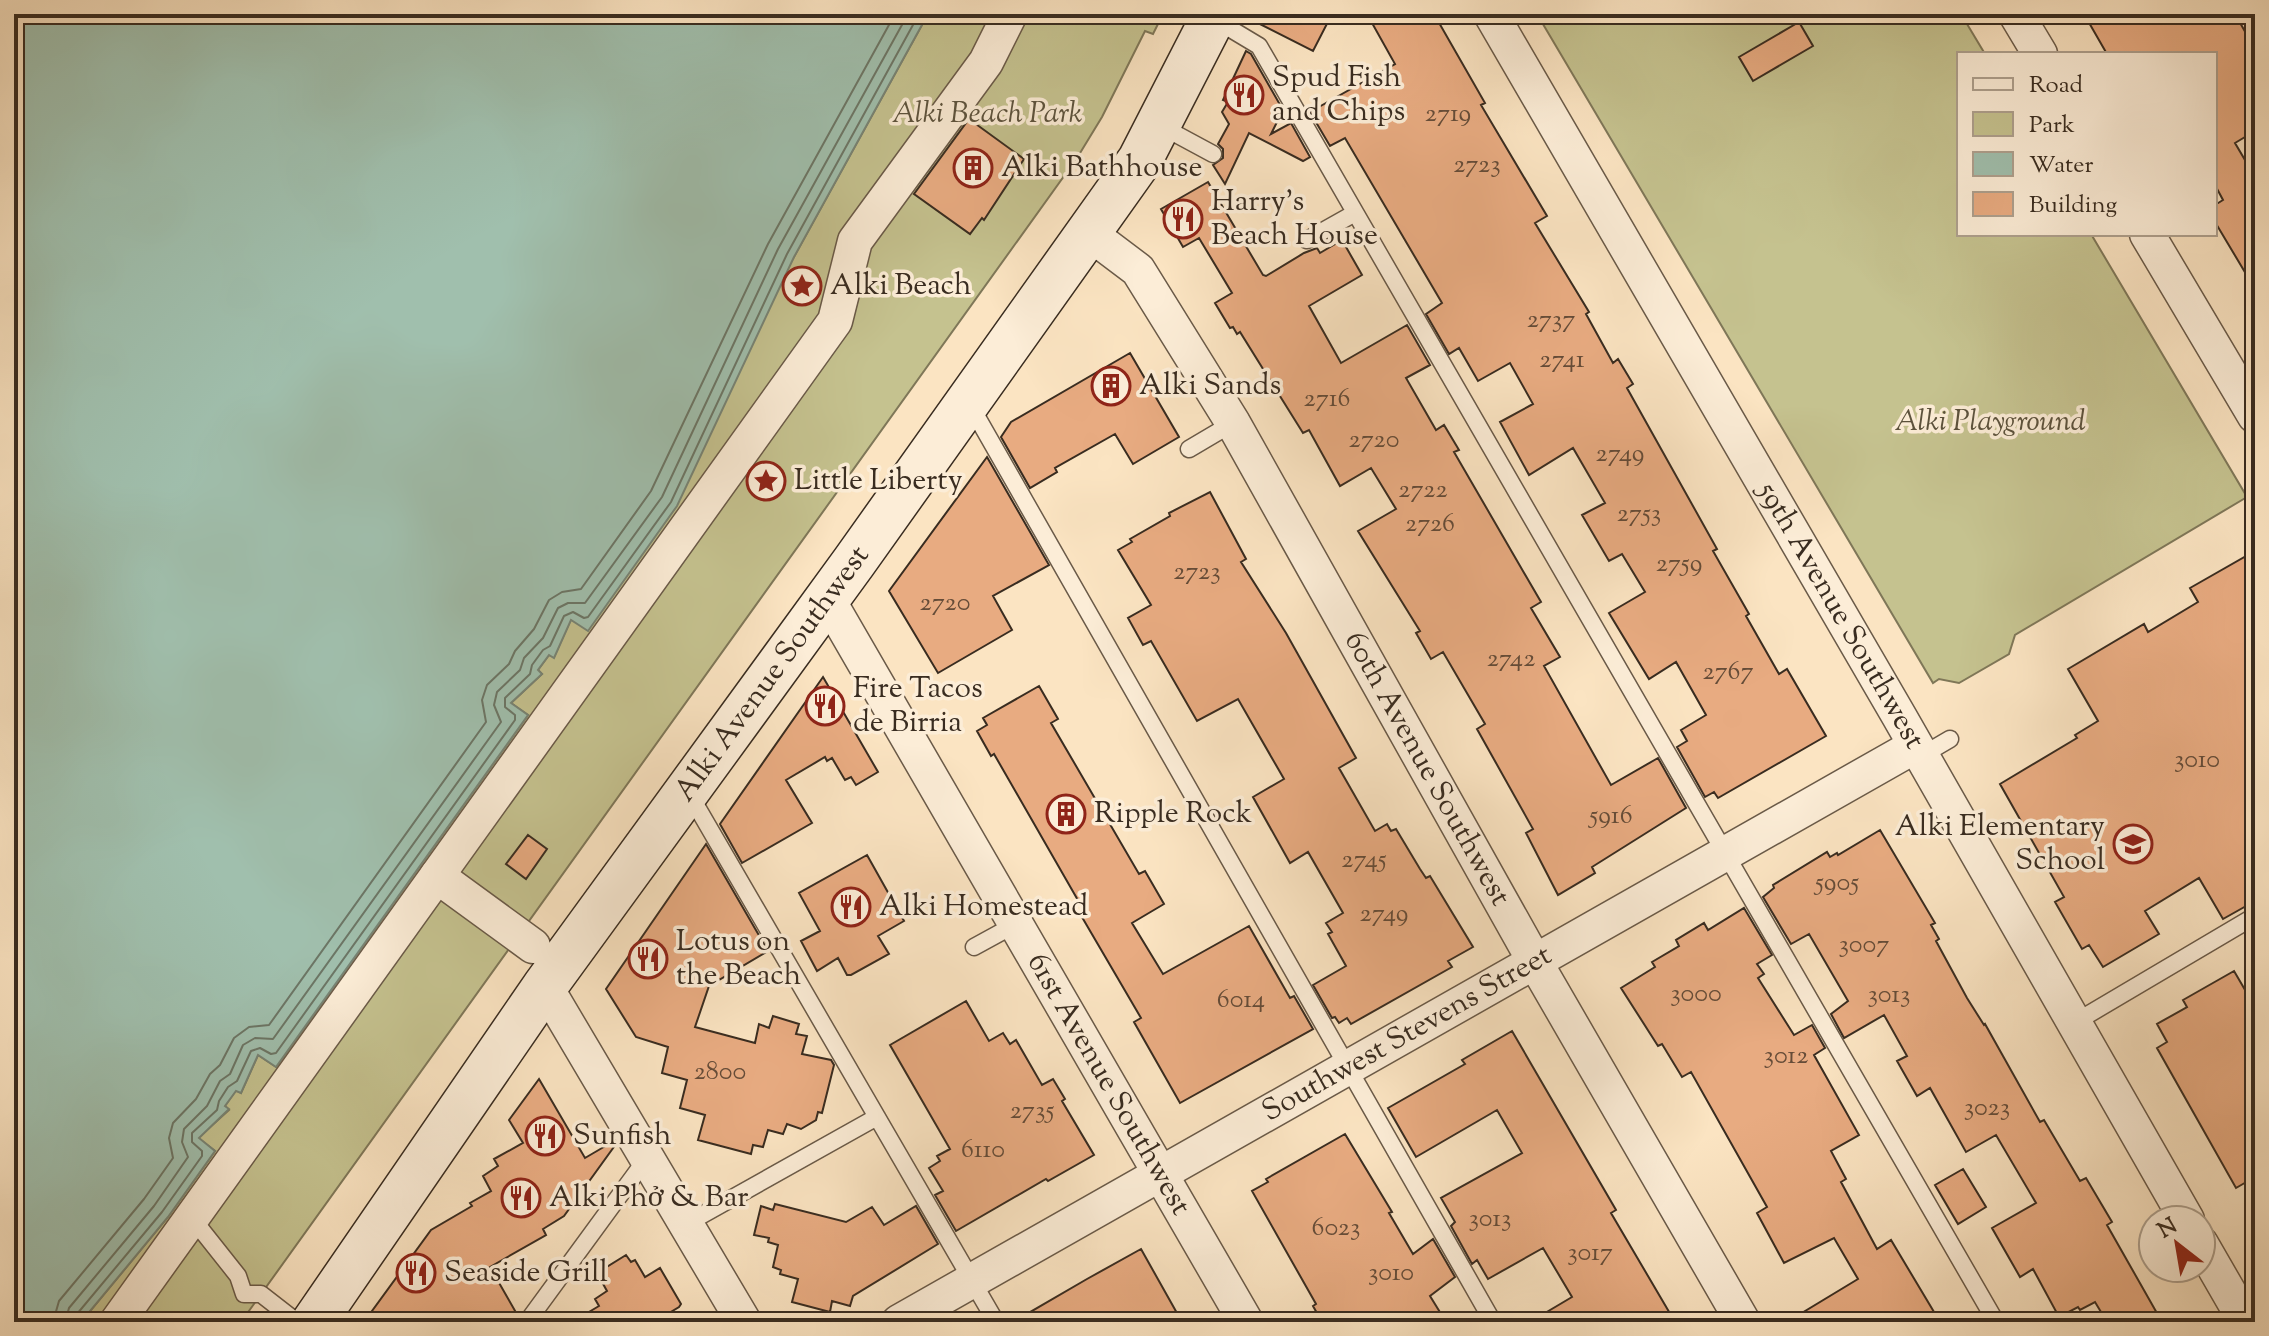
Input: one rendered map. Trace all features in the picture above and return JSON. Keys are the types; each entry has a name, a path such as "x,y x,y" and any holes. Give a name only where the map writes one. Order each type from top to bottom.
{"main road":[{"name":"Alki Avenue Southwest","path":"314,1322 539,966 687,790 1140,160 1214,16"}],"street":[{"path":"117,1322 835,321 855,241 986,62 1010,14"},
{"name":"59th Avenue Southwest","path":"1491,14 2178,1204"},
{"path":"2016,14 2039,52"},
{"name":"60th Avenue Southwest","path":"1089,233 1138,270 1233,423 1535,962 1743,1322"},
{"path":"2148,236 2255,416"},
{"name":"61st Avenue Southwest","path":"827,598 1246,1322"},
{"name":"Southwest Stevens Street","path":"899,1322 1724,854 1918,751"},
{"path":"437,876 539,966 744,1322"},
{"path":"2217,1272 2246,1322"}],"lane":[{"path":"1214,16 1259,46 1996,1322"},
{"path":"1159,125 1213,154"},
{"path":"1307,240 1355,213"},
{"path":"1382,297 1398,287"},
{"path":"968,402 1493,1322"},
{"path":"1189,449 1233,423"},
{"path":"1918,751 1950,739"},
{"path":"687,790 996,1322"},
{"path":"2074,1023 2255,916"},
{"path":"974,947 1016,924"},
{"path":"686,1224 877,1117"},
{"path":"527,1322 647,1158"},
{"path":"192,1218 238,1276 244,1294 261,1294 297,1322"}],"green space":[{"name":"Alki Beach Park","path":"928,14 1163,14 1153,34 1145,31 1102,117 1077,158 241,1322 81,1322 168,1217 215,1151 198,1138 229,1110 225,1106 236,1090 241,1093 258,1055 276,1067 528,715 511,703 542,674 538,670 549,655 554,657 571,619 588,630"},
{"name":"Alki Playground","path":"1537,14 1961,14 1984,52 1957,52 1957,236 2092,236 2247,497 2015,635 2009,654 1959,683 1939,679 1933,683"}],"water":[{"path":"14,14 928,14 794,257 677,506 588,631 571,620 554,658 549,655 538,670 542,674 511,703 528,715 276,1067 258,1055 241,1093 236,1091 225,1106 229,1109 199,1138 215,1151 168,1217 81,1322 14,1322"}],"building":[{"path":"1240,14 1332,14 1313,51"},
{"path":"1367,14 1434,14 1485,103 1481,105 1547,216 1535,223 1589,312 1586,314 1613,363 1618,359 1633,384 1627,388 1717,549 1713,551 1749,614 1746,616 1779,674 1787,669 1826,736 1718,798 1714,792 1705,797 1677,747 1687,741 1681,730 1706,715 1676,662 1649,679 1609,613 1645,592 1622,554 1609,561 1582,515 1605,503 1573,448 1529,475 1500,422 1533,404 1510,363 1478,381 1459,348 1449,354 1426,314 1442,303 1345,138 1330,146 1310,112 1395,64"},
{"path":"2084,14 2235,14 2255,49 2255,131 2235,143 2255,177 2255,289 2217,225 2217,204 2223,200 2217,189 2217,52 2106,52"},
{"path":"1799,22 1813,46 1753,81 1739,57"},
{"path":"1246,51 1251,54 1283,110 1271,134 1291,123 1310,157 1303,161 1249,133 1225,184 1213,165 1223,158 1223,149 1218,144 1229,124 1222,112 1228,102 1223,100"},
{"name":"Alki Bathhouse","path":"969,119 1024,159 984,220 982,218 970,234 914,194"},
{"path":"1208,182 1263,275 1304,253 1317,248 1320,253 1342,240 1362,275 1309,306 1341,363 1407,325 1430,365 1406,378 1436,430 1444,425 1459,450 1454,452 1541,602 1531,608 1560,657 1544,666 1611,785 1658,758 1686,808 1592,867 1595,873 1558,895 1526,833 1533,829 1477,729 1485,724 1443,652 1431,659 1416,633 1420,631 1358,531 1396,509 1371,468 1340,486 1309,430 1303,433 1240,332 1237,334 1233,327 1230,328 1215,303 1232,293 1199,238 1183,247 1161,209"},
{"name":"Alki Sands","path":"1130,353 1179,437 1133,464 1115,434 1055,468 1057,472 1030,488 1001,437 1011,422"},
{"path":"987,457 1049,565 993,596 1012,630 938,673 889,591"},
{"path":"1210,492 1246,559 1241,562 1286,633 1356,758 1339,768 1375,831 1387,824 1391,831 1396,829 1426,878 1430,876 1473,947 1448,961 1452,967 1351,1024 1347,1018 1339,1023 1335,1017 1332,1018 1313,985 1346,966 1328,934 1332,932 1326,923 1343,913 1308,852 1290,863 1253,797 1284,779 1238,699 1197,721 1151,641 1143,645 1128,618 1151,605 1118,550 1132,542 1130,539 1170,516 1169,513"},
{"name":"Alki Elementary School","path":"2255,551 2255,901 2223,919 2199,878 2145,911 2159,934 2103,967 2089,945 2082,949 2055,902 2064,897 2000,784 2077,738 2075,735 2098,721 2068,669 2144,624 2148,632 2198,602 2190,588"},
{"path":"823,677 878,772 856,785 851,777 845,780 832,758 827,761 825,757 786,780 812,823 742,863 720,824"},
{"path":"1039,686 1058,719 1051,723 1139,874 1145,871 1164,904 1132,923 1163,974 1249,926 1290,998 1294,996 1313,1029 1180,1103 1134,1022 1141,1018 1079,912 1083,909 994,754 991,756 977,731 987,725 983,718"},
{"path":"1880,830 1935,923 1931,925 1939,939 1936,941 1967,998 2040,1122 2044,1120 2080,1181 2086,1178 2112,1222 2107,1225 2137,1278 2137,1284 2140,1284 2162,1322 2107,1322 2095,1302 2059,1317 2033,1269 2020,1277 1992,1228 2036,1203 1996,1135 1966,1152 1930,1088 1917,1096 1897,1061 1907,1056 1884,1015 1844,1038 1831,1014 1848,1001 1809,934 1791,944 1763,897 1774,888 1773,885 1827,852 1830,857"},
{"path":"528,835 547,849 526,879 506,864"},
{"path":"706,844 768,951 709,986 695,1027 755,1043 759,1024 769,1028 773,1016 799,1024 796,1034 807,1036 802,1054 831,1060 834,1065 822,1113 818,1112 816,1120 801,1129 787,1124 783,1134 768,1130 763,1147 753,1145 751,1154 698,1140 705,1115 680,1108 687,1080 662,1073 668,1047 636,1037 606,989"},
{"name":"Alki Homestead","path":"867,855 904,921 878,936 889,954 851,975 847,975 838,958 817,971 801,941 820,931 799,893"},
{"path":"1744,908 1772,955 1757,964 1764,974 1758,978 1794,1035 1812,1025 1825,1048 1814,1055 1859,1135 1831,1151 1846,1179 1841,1182 1877,1249 1891,1240 1940,1322 1787,1322 1858,1279 1834,1238 1784,1263 1757,1213 1767,1207 1691,1072 1682,1077 1621,988 1655,967 1652,962 1679,946 1676,940 1704,923 1708,930"},
{"path":"2234,971 2255,1007 2255,1177 2236,1188 2157,1048 2167,1042 2157,1024 2187,1007 2183,1000"},
{"path":"966,1001 989,1041 1003,1033 1010,1044 1016,1040 1042,1085 1053,1079 1065,1099 1062,1101 1094,1155 956,1231 935,1195 943,1191 929,1168 940,1161 937,1156 950,1149 890,1045"},
{"path":"1512,1031 1616,1210 1611,1213 1675,1322 1530,1322 1572,1297 1543,1248 1488,1279 1477,1260 1472,1264 1451,1226 1455,1222 1441,1198 1522,1153 1497,1110 1416,1157 1388,1108 1465,1064 1462,1060"},
{"path":"539,1079 585,1158 614,1141 616,1144 564,1216 543,1229 546,1235 490,1267 518,1316 516,1322 364,1322 431,1230 491,1191 483,1176 498,1166 494,1159 523,1143 509,1120"},
{"path":"1345,1134 1392,1212 1389,1213 1413,1254 1433,1239 1455,1277 1430,1296 1446,1322 1322,1322 1313,1306 1316,1304 1252,1191 1268,1182 1266,1179"},
{"path":"1963,1169 1986,1207 1958,1224 1935,1185"},
{"path":"775,1204 846,1222 872,1207 884,1225 916,1206 938,1244 853,1296 850,1306 832,1301 830,1312 792,1302 798,1279 780,1274 781,1270 773,1267 778,1245 768,1242 769,1238 754,1235 761,1206 773,1210"},
{"path":"1141,1249 1182,1322 1013,1322 1087,1279"},
{"path":"626,1255 631,1262 635,1260 645,1277 660,1268 681,1304 679,1307 654,1322 572,1322 599,1306 595,1299 607,1291 597,1273"}],"place":[{"name":"Spud Fish and Chips","path":"1244,95"},
{"name":"Alki Bathhouse","path":"973,168"},
{"name":"Harry’s Beach House","path":"1183,219"},
{"name":"Alki Beach","path":"802,286"},
{"name":"Alki Sands","path":"1111,386"},
{"name":"Little Liberty","path":"766,481"},
{"name":"Fire Tacos de Birria","path":"825,706"},
{"name":"Ripple Rock","path":"1066,814"},
{"name":"Alki Elementary School","path":"2133,844"},
{"name":"Alki Homestead","path":"851,907"},
{"name":"Lotus on the Beach","path":"648,959"},
{"name":"Sunfish","path":"545,1136"},
{"name":"Alki Phở & Bar","path":"521,1198"},
{"name":"Seaside Grill","path":"416,1273"}]}
